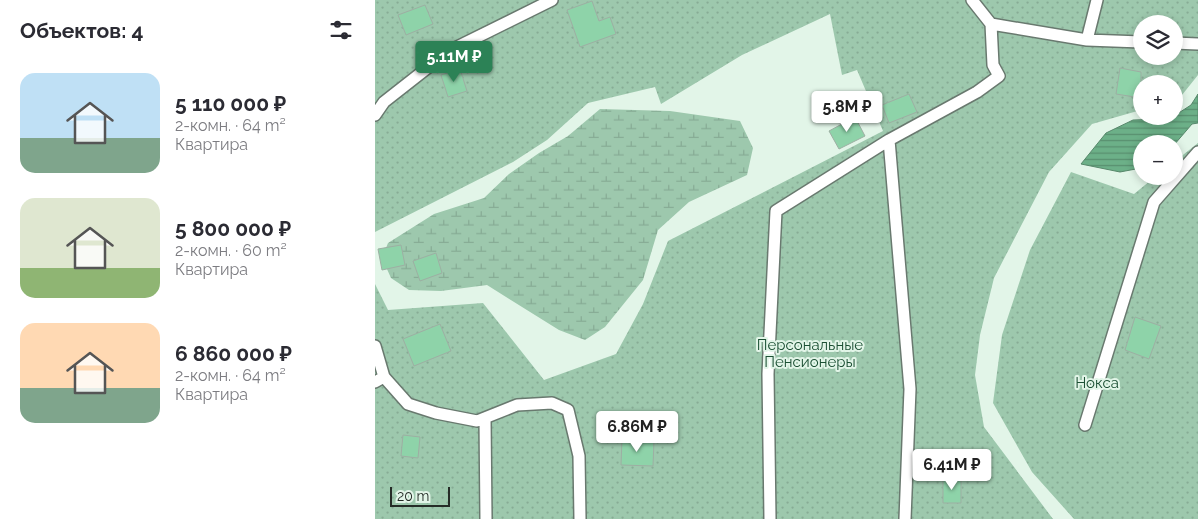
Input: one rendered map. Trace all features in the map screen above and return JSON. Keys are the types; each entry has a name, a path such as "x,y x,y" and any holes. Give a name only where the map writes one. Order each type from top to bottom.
{"lane":[{"path":"375,115 384,102 449,51 552,0"},
{"path":"770,519 768,374 776,211 889,140 977,92 999,76 993,65 991,24 973,0"},
{"path":"1087,40 1097,0"},
{"path":"991,24 1087,40 1133,42"},
{"path":"1183,43 1198,44"},
{"path":"889,140 910,389 905,519"},
{"path":"1085,426 1154,202 1198,152"},
{"path":"375,346 379,379 408,404 436,413 477,421 517,405 552,403 568,410 579,456 579,519"},
{"path":"485,418 486,519"}],"green space":[{"name":"Персональные Пенсионеры","path":"375,0 1198,0 1198,75 1183,94 1183,75 1133,75 1133,112 1092,124 1049,172 994,278 980,335 975,375 984,427 1053,519 375,519 375,284 388,310 483,303 544,380 616,354 643,304 668,241 883,131 857,70 842,75 830,14 742,55 661,104 655,87 588,103 547,140 513,162 375,232"},
{"path":"600,109 670,111 740,121 753,148 747,175 689,202 658,230 643,280 605,327 585,340 559,330 487,285 441,291 409,290 391,278 382,258 388,243 434,214 484,198 509,174 568,136"},
{"name":"Нокса","path":"1198,143 1198,519 1074,519 1032,472 993,403 1002,335 1030,250 1071,172 1134,194 1145,185 1183,185 1183,155"}],"shaded area":[{"path":"1198,94 1198,123 1192,124 1183,135 1133,135 1133,170 1120,172 1081,164 1106,133 1133,120 1133,125 1183,125 1183,110 1191,105"}],"building":[{"path":"592,1 599,21 610,17 616,34 580,47 567,10"},
{"path":"425,5 433,24 406,35 398,15"},
{"path":"1120,68 1141,72 1141,75 1133,75 1133,97 1116,94"},
{"path":"460,69 467,91 448,97 441,75"},
{"path":"909,94 917,112 889,123 882,105"},
{"path":"855,117 865,136 839,149 829,131"},
{"path":"401,245 405,265 382,270 378,249"},
{"path":"436,253 442,273 420,281 413,261"},
{"path":"1135,317 1161,326 1149,359 1125,350"},
{"path":"440,324 451,351 414,366 403,339"},
{"path":"403,435 420,437 418,458 401,456"},
{"path":"622,439 654,440 653,466 621,465"},
{"path":"943,479 961,479 961,503 943,503"}]}
